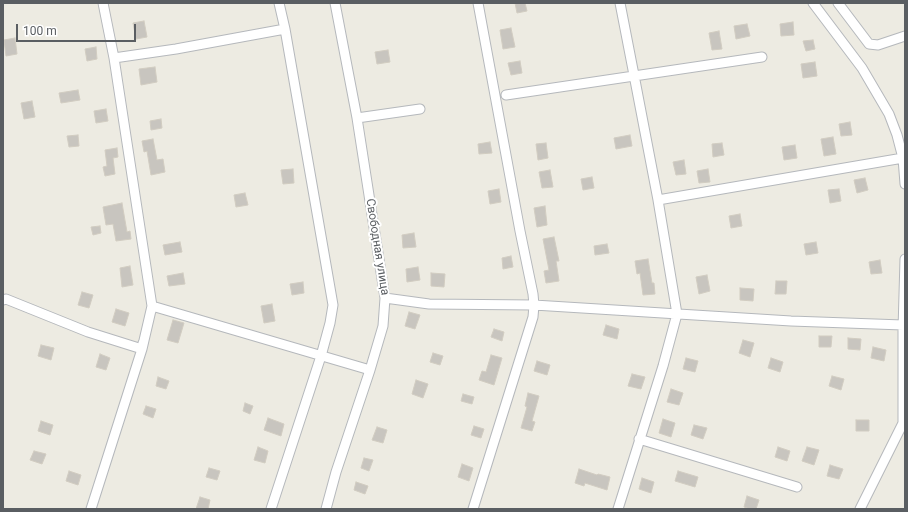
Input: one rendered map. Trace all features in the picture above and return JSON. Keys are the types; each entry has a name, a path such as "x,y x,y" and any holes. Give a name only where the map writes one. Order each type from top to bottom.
{"street":[{"path":"91,509 142,349 152,306 114,58 103,3"},
{"path":"271,509 321,356 330,323 333,305 285,29 279,3"},
{"name":"Свободная улица","path":"326,509 336,472 383,326 385,298 356,118 335,3"},
{"path":"473,509 532,317 534,305 478,3"},
{"path":"618,509 663,366 676,314 658,200 620,3"},
{"path":"813,3 862,68 889,114 897,135 902,158 905,184"},
{"path":"838,3 869,44 878,45 905,36"},
{"path":"114,58 176,49 285,29"},
{"path":"506,95 762,57"},
{"path":"356,118 420,109"},
{"path":"658,200 902,158"},
{"path":"860,509 903,423 905,259"},
{"path":"385,298 429,304 534,305 791,321 903,325"},
{"path":"3,300 6,299 88,332 142,349"},
{"path":"152,306 370,370"},
{"path":"640,439 797,487"}],"building":[{"path":"515,3 525,3 527,11 517,13"},
{"path":"144,21 147,37 136,39 133,23"},
{"path":"793,22 794,35 781,36 780,24"},
{"path":"747,24 750,36 736,39 734,26"},
{"path":"511,28 515,47 503,49 500,30"},
{"path":"719,31 722,49 712,50 709,33"},
{"path":"15,38 17,54 6,56 4,40"},
{"path":"813,40 815,49 806,51 803,41"},
{"path":"96,47 97,59 87,61 85,49"},
{"path":"388,50 390,62 377,64 375,52"},
{"path":"520,61 522,73 511,75 508,63"},
{"path":"815,62 817,76 803,78 801,64"},
{"path":"155,67 157,82 141,85 139,69"},
{"path":"78,90 80,100 61,103 59,93"},
{"path":"32,101 35,117 24,119 21,103"},
{"path":"106,109 108,121 96,123 94,111"},
{"path":"161,119 162,128 151,130 150,121"},
{"path":"850,122 852,135 841,136 839,124"},
{"path":"78,135 79,146 69,147 67,136"},
{"path":"630,135 632,146 616,149 614,138"},
{"path":"833,137 836,154 824,156 821,139"},
{"path":"153,139 157,160 163,159 165,172 151,175 147,151 144,152 142,141"},
{"path":"490,142 492,153 479,154 478,144"},
{"path":"546,143 548,158 538,160 536,144"},
{"path":"722,143 724,155 713,157 712,144"},
{"path":"795,145 797,158 784,160 782,147"},
{"path":"117,148 118,157 113,158 115,174 105,176 103,167 107,166 105,150"},
{"path":"684,160 686,174 676,175 673,162"},
{"path":"293,169 294,183 283,184 281,170"},
{"path":"708,169 710,182 699,183 697,171"},
{"path":"550,170 553,187 542,188 539,172"},
{"path":"592,177 594,188 583,190 581,179"},
{"path":"865,178 868,190 857,193 854,180"},
{"path":"499,189 501,202 490,204 488,191"},
{"path":"839,189 841,201 830,203 828,190"},
{"path":"245,193 248,205 236,207 234,195"},
{"path":"122,203 127,232 130,231 131,239 116,241 113,224 106,225 103,207"},
{"path":"545,206 547,225 537,227 534,208"},
{"path":"740,214 742,226 731,228 729,216"},
{"path":"100,226 101,233 93,235 91,227"},
{"path":"414,233 416,247 403,248 402,235"},
{"path":"554,237 559,261 556,261 559,281 546,283 544,271 549,270 543,239"},
{"path":"180,242 182,252 165,255 163,245"},
{"path":"816,242 818,253 806,255 804,244"},
{"path":"607,244 609,253 595,255 594,246"},
{"path":"511,256 513,267 503,269 502,258"},
{"path":"648,259 655,294 643,295 640,273 637,274 635,261"},
{"path":"880,260 882,273 871,274 869,262"},
{"path":"130,266 133,285 122,287 120,268"},
{"path":"418,267 420,280 407,282 406,269"},
{"path":"183,273 185,284 169,286 167,276"},
{"path":"431,273 445,274 444,287 431,286"},
{"path":"707,275 710,291 699,294 696,277"},
{"path":"776,281 787,281 786,294 775,294"},
{"path":"303,282 304,293 292,295 290,284"},
{"path":"740,288 754,289 753,301 740,300"},
{"path":"82,292 93,295 89,308 78,305"},
{"path":"272,304 275,321 264,323 261,306"},
{"path":"116,309 129,313 125,326 112,322"},
{"path":"409,312 420,315 415,329 405,326"},
{"path":"173,320 184,323 178,343 167,340"},
{"path":"606,325 619,329 617,339 603,335"},
{"path":"494,329 504,332 502,341 491,337"},
{"path":"819,336 832,336 831,347 819,347"},
{"path":"848,338 861,339 860,350 848,349"},
{"path":"743,340 754,343 750,357 739,353"},
{"path":"41,345 54,348 51,360 38,356"},
{"path":"873,347 886,350 884,361 871,358"},
{"path":"433,353 443,356 440,365 430,362"},
{"path":"100,354 110,358 106,370 96,367"},
{"path":"491,355 502,358 494,385 479,380 482,371 486,372"},
{"path":"686,358 698,361 695,372 683,369"},
{"path":"771,358 783,362 780,372 768,368"},
{"path":"537,361 550,365 547,375 534,371"},
{"path":"632,374 645,377 641,389 628,386"},
{"path":"832,376 844,379 841,390 829,386"},
{"path":"158,377 169,381 166,389 156,386"},
{"path":"416,380 428,384 423,398 412,394"},
{"path":"671,389 683,393 679,405 667,402"},
{"path":"528,393 539,396 532,421 535,422 532,431 521,428 527,407 525,406"},
{"path":"463,394 474,397 472,404 461,401"},
{"path":"245,403 253,406 250,414 243,411"},
{"path":"146,406 156,409 153,418 143,414"},
{"path":"268,418 284,424 281,436 264,430"},
{"path":"663,419 675,423 671,437 659,433"},
{"path":"856,420 869,420 869,431 856,431"},
{"path":"41,421 53,425 50,435 38,431"},
{"path":"694,425 707,428 703,439 691,435"},
{"path":"474,426 484,429 481,438 471,435"},
{"path":"377,427 387,430 383,443 372,440"},
{"path":"258,447 268,451 265,463 254,460"},
{"path":"778,447 790,451 787,461 775,457"},
{"path":"807,447 819,450 814,465 802,461"},
{"path":"34,451 46,454 42,464 30,460"},
{"path":"364,458 373,460 369,471 361,468"},
{"path":"462,464 473,468 469,481 458,477"},
{"path":"830,465 843,469 839,479 827,476"},
{"path":"209,468 220,471 217,480 206,477"},
{"path":"579,469 597,475 610,477 607,490 585,483 584,486 575,483"},
{"path":"69,471 81,475 78,485 66,481"},
{"path":"678,471 698,477 695,487 675,481"},
{"path":"642,478 654,482 651,493 639,489"},
{"path":"356,482 368,486 365,494 354,490"},
{"path":"747,496 759,500 756,509 744,507"},
{"path":"200,497 210,500 208,509 196,509"}]}
